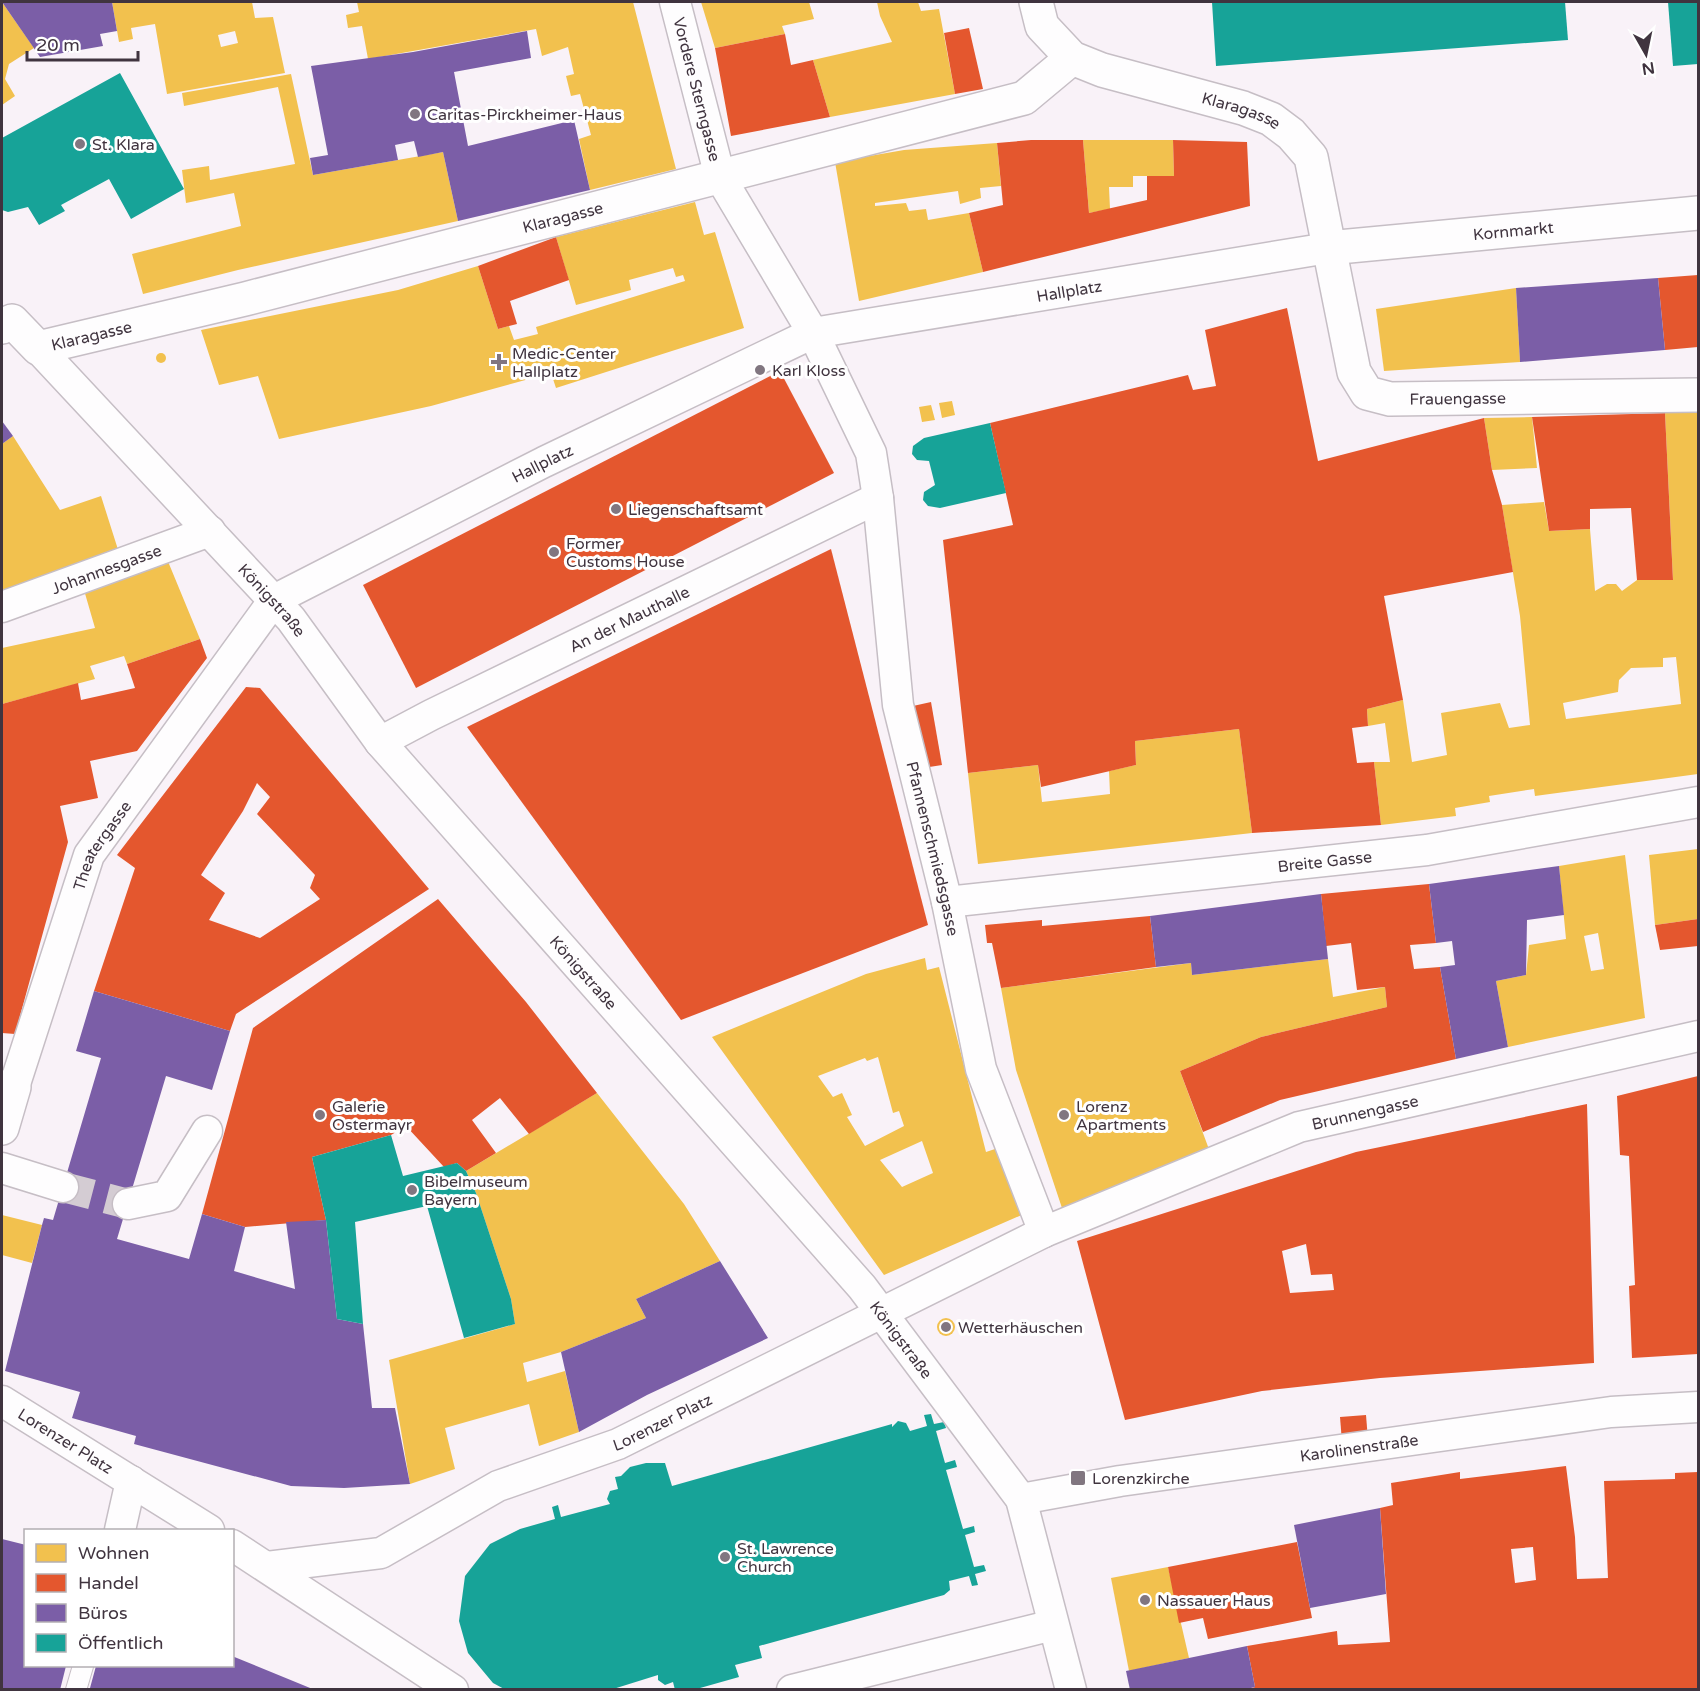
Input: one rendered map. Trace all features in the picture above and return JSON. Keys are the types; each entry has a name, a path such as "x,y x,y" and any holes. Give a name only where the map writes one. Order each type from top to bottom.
{"street":[{"name":"Vordere Sterngasse","path":"675,2 720,177"},
{"name":"Klaragasse","path":"1039,14 1072,58 1102,70 1243,108 1271,119 1291,134 1311,157 1328,248"},
{"name":"Klaragasse","path":"38,348 245,298 1024,98 1072,58"},
{"path":"720,177 813,333"},
{"name":"Kornmarkt","path":"1328,248 1698,213"},
{"name":"Hallplatz","path":"274,600 544,462 813,333 1328,248"},
{"name":"Frauengasse","path":"1328,248 1354,372 1367,393 1390,399 1698,395"},
{"name":"Königstraße","path":"5,320 38,348 274,600 380,742 861,1287 1021,1499 1071,1689"},
{"name":"Pfannenschmiedsgasse","path":"813,333 871,453 878,498 898,705 947,902 981,1068 1044,1232"},
{"name":"An der Mauthalle","path":"380,742 431,715 878,498"},
{"name":"Johannesgasse","path":"2,607 210,531"},
{"name":"Theatergasse","path":"2,1128 8,1087 88,855 274,600"},
{"name":"Breite Gasse","path":"947,902 1427,850 1698,802"},
{"name":"Brunnengasse","path":"1044,1232 1299,1127 1698,1036"},
{"path":"128,1204 167,1196 207,1131"},
{"path":"2,1168 63,1187"},
{"name":"Lorenzer Platz","path":"267,1567 381,1553 498,1486 618,1444 1044,1232"},
{"name":"Lorenzer Platz","path":"2,1401 207,1529"},
{"name":"Karolinenstraße","path":"1021,1499 1131,1480 1611,1412 1698,1407"},
{"name":"Lorenzer Platz","path":"120,1529 131,1481"},
{"path":"234,1546 453,1689"},
{"path":"792,1689 1053,1624"}],"lane":[{"path":"76,1689 82,1667"}],"building: Wohnen":[{"path":"2,2 34,48 9,64 5,79 15,96 2,105"},
{"path":"112,2 252,2 255,18 273,17 285,73 167,94 155,24 131,28 133,39 119,42","holes":["235,31 238,43 221,47 218,35"]},
{"path":"357,2 633,2 676,169 590,190 579,139 591,135 580,94 571,96 566,76 574,74 568,47 542,56 536,29 368,59 362,26 348,28 346,15 359,12"},
{"path":"701,2 809,2 814,19 782,26 785,34 715,48"},
{"path":"877,2 918,2 921,11 939,9 955,94 830,117 813,60 892,42 880,16"},
{"path":"291,74 313,175 443,152 458,221 238,270 143,294 132,254 241,226 234,193 186,203 182,170 209,166 210,180 295,164 278,87 184,106 182,93"},
{"path":"1083,140 1173,140 1174,176 1133,176 1133,187 1109,187 1110,209 1089,213"},
{"path":"997,143 1001,186 980,188 981,198 960,204 958,191 875,203 875,206 906,203 909,211 926,209 928,220 969,213 983,272 859,301 835,162 904,150"},
{"path":"695,202 704,235 715,232 744,328 556,388 551,373 431,406 279,439 258,376 219,385 201,330 398,290 478,266 498,329 509,326 514,340 538,334 536,327 685,281 683,275 676,277 673,268 629,280 631,290 576,305 556,237"},
{"path":"1516,288 1520,362 1384,371 1376,309"},
{"path":"161,353 166,358 161,363 156,358"},
{"path":"952,401 955,415 942,418 939,403"},
{"path":"931,405 935,420 922,422 919,407"},
{"path":"1665,413 1698,413 1698,774 1535,796 1534,789 1489,796 1490,802 1455,808 1456,816 1381,825 1374,762 1390,762 1385,723 1368,726 1367,709 1403,700 1412,762 1447,755 1441,713 1500,703 1509,728 1530,725 1520,616 1502,505 1544,502 1549,531 1590,529 1595,591 1607,584 1616,584 1622,591 1637,580 1673,580","holes":["1676,657 1681,704 1566,719 1563,703 1618,692 1619,680 1631,668 1663,667 1663,658"]},
{"path":"1532,417 1537,468 1492,470 1484,418"},
{"path":"13,436 60,510 101,496 121,559 2,598 2,444"},
{"path":"167,559 200,639 127,664 124,656 90,666 95,679 2,704 2,648 95,628 84,590"},
{"path":"1239,729 1252,833 978,864 968,773 1038,765 1042,802 1110,794 1109,771 1136,765 1135,741"},
{"path":"1698,849 1698,919 1655,925 1649,855"},
{"path":"1625,855 1645,1018 1508,1047 1496,981 1526,975 1529,945 1566,939 1559,866","holes":["1598,933 1604,969 1591,971 1584,936"]},
{"path":"925,958 927,970 939,967 986,1152 998,1148 1024,1214 884,1275 712,1037 866,974","holes":["878,1057 893,1113 899,1111 904,1126 865,1146 847,1117 852,1115 842,1093 833,1097 818,1076 865,1058 867,1061","922,1141 933,1173 902,1187 880,1160"]},
{"path":"1328,959 1333,997 1385,987 1387,1007 1261,1037 1180,1071 1210,1152 1062,1208 1016,1070 1001,988 1191,963 1192,975"},
{"path":"597,1093 684,1204 720,1261 636,1299 646,1318 561,1352 523,1363 527,1382 565,1371 579,1432 539,1446 529,1404 445,1428 455,1469 410,1484 389,1360 515,1324 511,1299 476,1193 466,1171"},
{"path":"2,1215 42,1225 32,1263 2,1255"},
{"name":"Wetterhäuschen","path":"942,1318 950,1318 955,1323 953,1334 942,1336 937,1331 937,1323"},
{"path":"1168,1567 1189,1658 1129,1671 1111,1578"}],"building: Handel":[{"path":"969,28 983,89 955,94 944,33"},
{"path":"785,34 791,65 813,60 830,117 731,136 715,48"},
{"path":"1031,140 1083,140 1089,213 1147,200 1147,176 1174,176 1173,140 1247,142 1250,206 983,272 969,213 1003,205 997,143"},
{"path":"556,237 569,280 510,301 517,324 498,329 478,266"},
{"path":"1698,275 1698,347 1665,350 1658,278"},
{"path":"1287,308 1318,461 1484,418 1492,470 1502,505 1513,572 1384,596 1403,700 1367,709 1368,726 1352,728 1357,763 1374,762 1381,825 1252,833 1239,729 1135,741 1136,765 1041,787 1038,765 968,773 943,540 1013,525 990,423 1188,375 1193,390 1216,386 1205,330"},
{"name":"Former Customs House","path":"780,371 834,473 416,688 363,585"},
{"path":"1665,413 1673,580 1637,580 1631,508 1590,509 1590,529 1549,531 1532,417"},
{"path":"831,549 928,925 681,1020 467,727"},
{"path":"200,639 207,658 137,751 90,761 98,798 60,806 68,842 15,1034 2,1033 2,704 78,683 81,700 135,688 127,664"},
{"path":"246,687 260,688 429,889 236,1014 230,1031 94,991 135,868 117,855","holes":["257,783 270,797 257,814 315,875 310,888 320,899 260,938 209,920 225,893 201,875 243,811"]},
{"path":"931,702 942,765 923,768 913,706"},
{"path":"1429,884 1436,943 1410,945 1414,969 1440,967 1456,1059 1280,1100 1203,1132 1180,1071 1261,1037 1387,1007 1385,987 1357,990 1351,943 1326,946 1321,894"},
{"path":"438,899 526,1002 597,1093 529,1134 500,1098 472,1120 496,1153 466,1171 457,1163 444,1167 406,1126 391,1135 312,1157 326,1220 245,1227 202,1214 253,1028"},
{"path":"1150,916 1156,967 1001,988 992,943 987,943 985,925 1042,920 1042,926"},
{"path":"1698,919 1698,946 1660,950 1655,925"},
{"path":"1698,1076 1698,1354 1632,1358 1629,1286 1635,1285 1629,1156 1620,1155 1617,1096"},
{"path":"1587,1104 1594,1363 1380,1378 1262,1391 1125,1420 1077,1241 1356,1152","holes":["1306,1244 1311,1275 1332,1274 1334,1290 1290,1293 1282,1251"]},
{"path":"1366,1415 1368,1440 1342,1442 1340,1417"},
{"path":"1566,1466 1575,1537 1577,1579 1608,1578 1604,1481 1675,1479 1675,1473 1698,1472 1698,1689 1249,1689 1255,1687 1247,1646 1337,1631 1338,1645 1390,1642 1380,1508 1393,1505 1391,1483 1460,1472 1460,1479","holes":["1533,1547 1536,1580 1515,1583 1511,1549"]},
{"path":"1297,1542 1312,1618 1208,1639 1203,1618 1179,1623 1168,1567"}],"building: Büros":[{"path":"2,2 112,2 117,31 100,34 103,46 40,57"},
{"name":"Caritas-Pirckheimer-Haus","path":"527,31 531,58 454,72 468,146 574,120 590,190 458,221 443,152 418,157 414,141 395,145 398,160 313,175 310,158 328,155 311,66 413,52"},
{"path":"1658,278 1665,350 1520,362 1516,288"},
{"path":"2,421 13,436 2,444"},
{"path":"1559,866 1564,915 1527,920 1526,975 1496,981 1508,1047 1456,1059 1440,967 1455,965 1452,941 1436,943 1429,884"},
{"path":"1321,894 1328,959 1192,975 1191,963 1156,967 1150,916"},
{"path":"94,991 230,1031 212,1090 166,1076 117,1239 189,1259 202,1214 245,1227 234,1271 295,1289 286,1222 326,1220 337,1319 363,1324 372,1408 395,1408 410,1484 344,1488 291,1486 134,1444 136,1436 72,1418 80,1392 5,1371 44,1218 53,1220 101,1058 76,1051"},
{"path":"720,1261 768,1338 647,1395 579,1432 561,1352 646,1318 636,1299"},
{"path":"1380,1508 1386,1594 1310,1608 1294,1525"},
{"path":"2,1539 24,1544 24,1667 66,1667 60,1690 2,1690"},
{"path":"1247,1646 1255,1687 1243,1690 1130,1690 1126,1671"},
{"path":"234,1657 315,1690 90,1688 96,1667 234,1667"}],"building: Öffentlich":[{"path":"1212,2 1565,2 1568,40 1216,66"},
{"path":"1668,2 1698,2 1698,64 1673,66"},
{"name":"St. Klara","path":"120,73 184,189 131,219 109,179 61,205 65,211 39,225 28,207 8,212 2,210 2,138"},
{"path":"990,423 1006,493 940,508 928,506 923,500 924,492 935,485 929,461 917,460 912,454 913,446 924,438"},
{"path":"391,1135 403,1176 457,1163 466,1171 476,1193 511,1299 515,1324 464,1338 427,1206 355,1222 363,1324 337,1319 326,1220 312,1157"},
{"name":"St. Lawrence Church","path":"931,1414 934,1424 944,1422 946,1428 936,1431 945,1463 955,1460 957,1467 946,1470 963,1529 974,1526 975,1532 965,1535 974,1567 984,1565 986,1571 975,1574 978,1585 972,1586 969,1576 949,1581 950,1590 944,1595 759,1646 762,1658 735,1665 739,1677 693,1690 675,1690 673,1682 665,1685 658,1680 658,1675 610,1690 506,1690 493,1683 468,1653 459,1621 465,1576 490,1544 520,1529 555,1519 552,1507 558,1505 561,1517 610,1504 607,1499 610,1491 618,1489 615,1477 621,1476 630,1467 646,1463 665,1463 672,1486 892,1424 892,1427 898,1421 906,1423 910,1431 927,1426 924,1415"}],"tunnel":[{"path":"63,1187 128,1204"}],"place":[{"name":"Caritas-Pirckheimer-Haus","path":"415,114"},
{"name":"St. Klara","path":"80,144"},
{"name":"Medic-Center Hallplatz","path":"499,362"},
{"name":"Karl Kloss","path":"760,370"},
{"name":"Liegenschaftsamt","path":"616,509"},
{"name":"Former Customs House","path":"554,552"},
{"name":"Galerie Ostermayr","path":"320,1115"},
{"name":"Lorenz Apartments","path":"1064,1115"},
{"name":"Bibelmuseum Bayern","path":"412,1190"},
{"name":"Wetterhäuschen","path":"946,1327"},
{"name":"Lorenzkirche","path":"1078,1478"},
{"name":"St. Lawrence Church","path":"725,1557"},
{"name":"Nassauer Haus","path":"1145,1600"}]}
